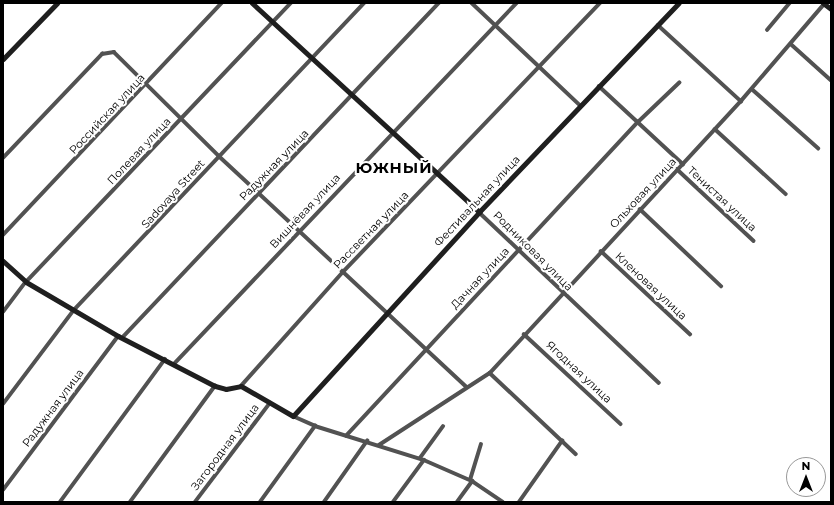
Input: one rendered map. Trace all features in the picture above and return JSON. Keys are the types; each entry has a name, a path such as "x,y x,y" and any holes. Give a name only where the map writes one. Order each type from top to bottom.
{"street":[{"path":"3,59 57,3"},
{"name":"Российская улица","path":"3,236 222,3"},
{"name":"Родниковая улица","path":"252,3 479,212 562,293 659,383"},
{"name":"Полевая улица","path":"3,312 26,282 291,3"},
{"name":"Sadovaya Street","path":"3,404 73,311 364,3"},
{"name":"Радужная улица","path":"3,490 120,337 352,96 439,3"},
{"path":"472,3 580,105"},
{"name":"Вишнёвая улица","path":"175,363 392,132 517,3"},
{"name":"Рассветная улица","path":"241,386 343,272 600,3"},
{"name":"Фестивальная улица","path":"293,416 479,212 678,3"},
{"path":"767,30 790,3"},
{"path":"824,3 831,9"},
{"name":"Ольховая улица","path":"379,445 466,386 490,373 524,334 742,101 824,3"},
{"path":"658,25 742,101"},
{"path":"791,44 831,80"},
{"path":"3,158 102,54 114,52 219,156 466,386"},
{"name":"Дачная улица","path":"346,436 425,349 638,122 679,83"},
{"path":"598,86 682,164"},
{"path":"752,89 818,148"},
{"path":"715,129 786,194"},
{"name":"Тенистая улица","path":"677,169 754,241"},
{"path":"640,209 722,286"},
{"name":"Кленовая улица","path":"601,251 690,334"},
{"path":"3,261 26,282 73,311 120,337 175,363 214,386 226,389 241,386 293,416 315,426 422,459 471,481 503,502"},
{"name":"Ягодная улица","path":"524,334 621,424"},
{"path":"60,502 165,359"},
{"path":"490,373 576,454"},
{"path":"130,502 214,386"},
{"name":"Загородная улица","path":"196,502 270,403"},
{"path":"260,502 315,426"},
{"path":"393,502 443,426"},
{"path":"324,502 367,441"},
{"path":"519,502 562,441"},
{"path":"457,502 471,481 481,445"}],"district":[{"name":"ЮЖНЫЙ","path":"394,168"}]}
